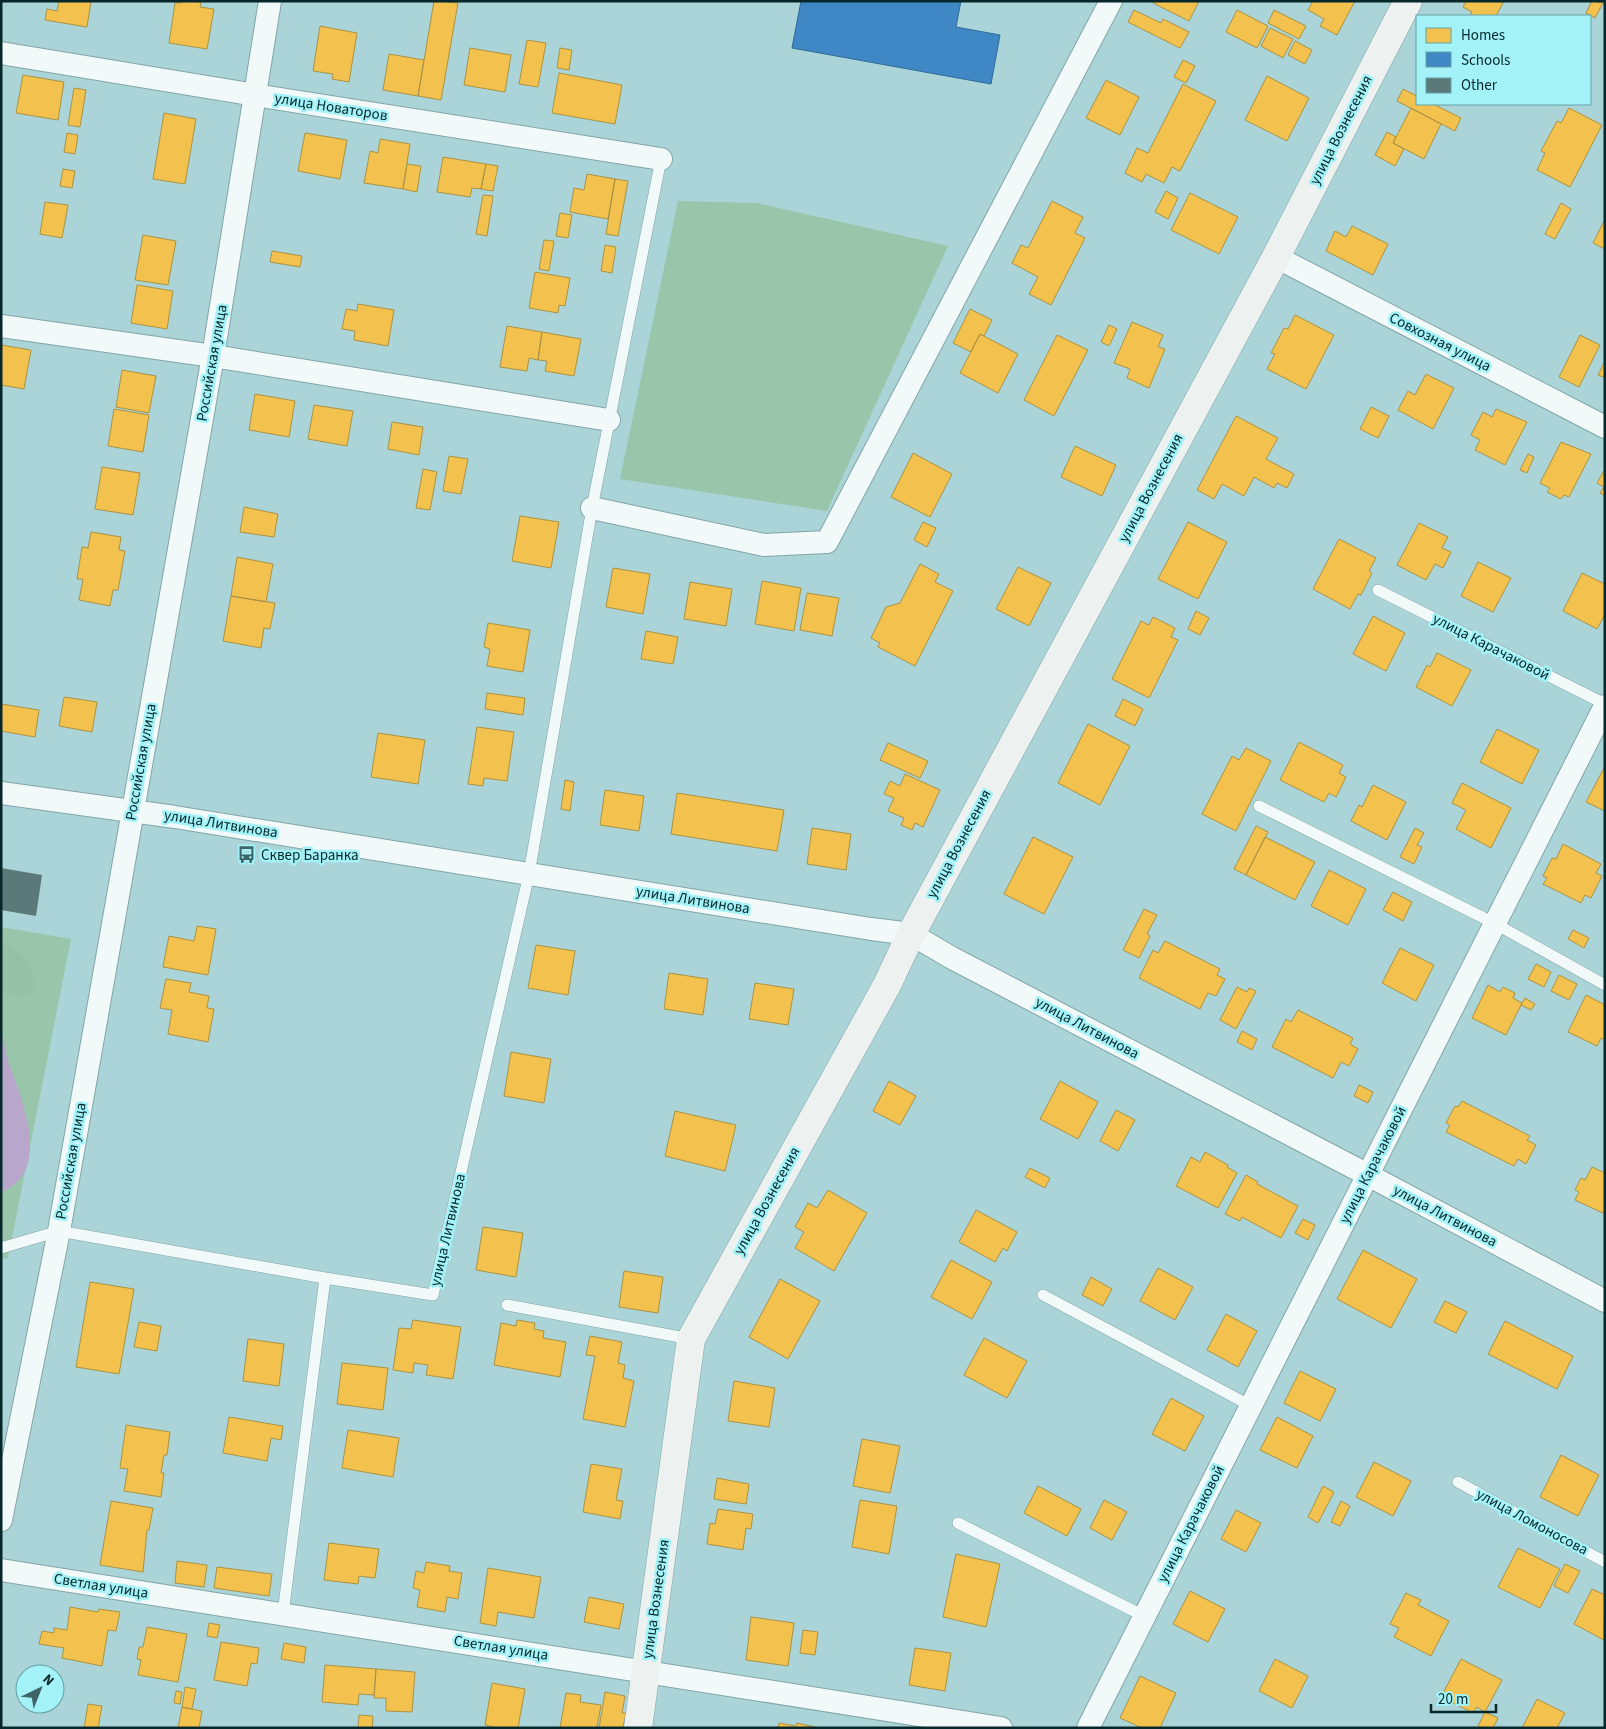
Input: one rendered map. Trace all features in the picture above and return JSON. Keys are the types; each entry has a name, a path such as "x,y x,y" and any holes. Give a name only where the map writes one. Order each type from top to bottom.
{"street":[{"name":"Российская улица","path":"1,1520 58,1231 133,810 213,356 270,1"},
{"path":"592,508 764,545 827,542 1111,1"},
{"name":"улица Вознесения","path":"638,1728 691,1339 887,985 911,934 1276,257 1408,1"},
{"name":"улица Новаторов","path":"1,53 661,159"},
{"name":"Совхозная улица","path":"1276,257 1605,427"},
{"path":"1,326 213,356 609,420"},
{"name":"улица Карачаковой","path":"1088,1728 1605,705"},
{"name":"улица Литвинова","path":"1,792 133,810 911,934 952,958 1605,1301"},
{"name":"Светлая улица","path":"1,1570 1001,1728"}],"lane":[{"path":"529,874 592,508 661,159"},
{"name":"улица Карачаковой","path":"1378,590 1605,705"},
{"path":"1259,806 1494,923 1605,985"},
{"name":"улица Литвинова","path":"325,1278 434,1295 529,874"},
{"path":"1,1248 58,1231 325,1278 283,1614"},
{"path":"1043,1295 1251,1406"},
{"path":"507,1305 691,1339"},
{"name":"улица Ломоносова","path":"1458,1482 1605,1562"},
{"path":"958,1523 1144,1616"}],"green space":[{"path":"678,201 756,203 948,246 827,511 620,479"},
{"path":"1,927 71,939 8,1258 1,1259"},
{"path":"1,941 21,954 30,968 34,983 33,991 29,994 18,996 1,991"}],"shaded area":[{"path":"1,1033 26,1116 30,1143 29,1157 22,1177 1,1193"}],"building: Homes":[{"path":"59,1 91,1 87,27 45,20 47,9 57,11"},
{"path":"181,1 201,2 200,7 214,9 207,49 169,43 175,3 181,3"},
{"path":"434,1 458,3 441,100 418,96"},
{"path":"1154,1 1199,1 1189,21 1153,3"},
{"path":"1313,1 1355,1 1337,35 1320,26 1324,19 1308,10"},
{"path":"1466,1 1504,1 1497,15 1470,15 1472,12 1463,7"},
{"path":"1592,1 1603,3 1595,18 1586,13"},
{"path":"1134,10 1161,23 1163,19 1189,32 1180,48 1128,22"},
{"path":"1237,10 1268,26 1257,48 1226,32"},
{"path":"1274,10 1306,26 1299,39 1268,23"},
{"path":"320,26 357,33 349,82 332,79 333,74 313,71"},
{"path":"1270,28 1293,39 1283,58 1261,46"},
{"path":"527,40 546,43 538,87 519,84"},
{"path":"1295,41 1312,50 1305,64 1288,55"},
{"path":"470,48 511,55 505,92 464,85"},
{"path":"560,48 572,50 569,70 557,68"},
{"path":"389,54 424,60 418,96 383,90"},
{"path":"1183,60 1195,66 1186,83 1174,77"},
{"path":"559,73 622,85 615,124 552,113"},
{"path":"23,75 64,82 58,120 16,113"},
{"path":"1267,76 1309,98 1287,141 1245,120"},
{"path":"1106,80 1139,97 1120,135 1086,118"},
{"path":"1183,84 1216,101 1180,171 1172,167 1164,183 1146,174 1142,182 1125,173 1137,148 1148,153"},
{"path":"74,88 86,90 80,127 68,125"},
{"path":"1403,89 1416,96 1416,105 1435,105 1461,118 1455,131 1397,101"},
{"path":"1411,108 1441,124 1424,159 1393,143"},
{"path":"1569,108 1602,125 1570,187 1537,170 1545,153 1541,151 1557,121 1561,123"},
{"path":"164,113 196,119 185,184 153,179"},
{"path":"1387,132 1396,137 1393,143 1404,149 1395,166 1375,155"},
{"path":"67,133 78,135 75,154 64,152"},
{"path":"305,133 347,140 340,179 298,171"},
{"path":"380,139 410,144 403,189 364,183 370,151 378,153"},
{"path":"443,157 486,164 481,189 472,188 470,197 437,192"},
{"path":"407,164 421,166 417,192 403,189"},
{"path":"486,164 498,166 493,191 481,189"},
{"path":"63,169 75,171 72,188 60,186"},
{"path":"587,174 615,179 608,219 570,212 574,188 584,190"},
{"path":"615,179 628,181 618,236 606,234"},
{"path":"1166,191 1178,198 1168,219 1155,212"},
{"path":"1190,193 1238,217 1219,254 1171,230"},
{"path":"483,195 493,196 487,236 476,234"},
{"path":"1052,201 1083,217 1075,233 1085,238 1051,305 1029,294 1038,277 1012,263 1021,245 1028,248"},
{"path":"45,202 68,205 62,238 40,234"},
{"path":"1561,203 1571,209 1555,239 1545,234"},
{"path":"560,213 572,215 568,238 556,236"},
{"path":"1605,219 1605,249 1593,243"},
{"path":"1352,226 1388,244 1373,275 1326,251 1335,231 1346,237"},
{"path":"143,235 176,241 168,285 135,280"},
{"path":"544,240 554,241 549,271 539,269"},
{"path":"605,245 616,247 612,273 601,271"},
{"path":"272,251 302,256 300,267 270,262"},
{"path":"535,272 570,278 565,306 559,305 558,313 529,308"},
{"path":"137,285 173,291 167,329 131,323"},
{"path":"358,304 394,310 388,346 354,340 355,331 342,329 346,309 357,311"},
{"path":"970,309 992,320 984,336 980,334 971,352 953,343"},
{"path":"1295,315 1334,335 1306,389 1267,369 1275,354 1271,353 1284,328 1288,329"},
{"path":"1132,322 1163,335 1158,347 1165,349 1149,388 1127,378 1130,369 1114,363"},
{"path":"1109,325 1117,329 1109,346 1101,342"},
{"path":"507,326 542,332 538,360 529,358 527,371 500,367"},
{"path":"542,332 581,339 574,376 545,371 547,361 538,360"},
{"path":"980,334 1018,354 998,393 960,373"},
{"path":"1057,335 1088,350 1054,416 1024,400"},
{"path":"1580,335 1600,345 1579,387 1559,377"},
{"path":"1,345 31,350 24,389 1,385"},
{"path":"1605,361 1605,378 1598,375"},
{"path":"122,370 156,376 149,413 116,407"},
{"path":"1426,374 1454,388 1433,429 1398,410 1408,391 1415,395"},
{"path":"255,394 295,401 289,437 249,430"},
{"path":"314,405 353,411 347,446 308,439"},
{"path":"1371,407 1389,416 1378,438 1360,429"},
{"path":"114,409 149,415 143,452 108,446"},
{"path":"1496,409 1527,422 1505,465 1475,450 1480,440 1471,435 1483,412 1492,417"},
{"path":"1236,416 1278,438 1266,459 1294,474 1287,488 1277,483 1274,488 1254,477 1244,496 1222,484 1214,499 1197,490"},
{"path":"392,422 423,427 419,455 388,449"},
{"path":"1561,442 1591,454 1569,497 1564,495 1561,499 1547,492 1550,488 1540,483"},
{"path":"1075,446 1116,465 1102,496 1061,477"},
{"path":"913,453 952,474 930,517 891,497"},
{"path":"1528,454 1534,457 1527,473 1520,470"},
{"path":"449,456 468,459 461,494 443,491"},
{"path":"102,467 140,473 133,515 95,509"},
{"path":"423,469 437,472 430,510 416,508"},
{"path":"1605,469 1605,496 1600,493 1604,487 1597,483"},
{"path":"244,507 278,514 274,537 240,532"},
{"path":"520,516 559,522 551,568 512,561"},
{"path":"923,522 936,528 927,547 914,540"},
{"path":"1188,522 1227,542 1198,599 1158,579"},
{"path":"1419,523 1448,537 1442,548 1451,552 1443,568 1435,564 1426,580 1397,565"},
{"path":"91,532 121,537 119,550 125,551 118,590 113,590 110,606 79,600 83,579 77,579 82,547 88,548"},
{"path":"1339,539 1376,558 1369,571 1372,573 1361,595 1358,594 1350,609 1313,589"},
{"path":"237,557 273,564 266,602 231,596"},
{"path":"1478,562 1511,578 1493,612 1461,596"},
{"path":"920,564 939,574 935,582 953,591 915,666 878,647 880,643 871,638 886,607 900,603"},
{"path":"1018,567 1051,583 1029,626 996,609"},
{"path":"613,568 650,574 643,614 606,607"},
{"path":"1582,573 1605,584 1605,614 1597,629 1563,611"},
{"path":"762,581 801,588 794,631 755,624"},
{"path":"690,582 732,589 726,626 684,619"},
{"path":"807,593 839,598 832,636 800,630"},
{"path":"231,596 275,603 270,629 264,628 261,648 223,641"},
{"path":"1196,611 1209,618 1200,635 1188,629"},
{"path":"1373,616 1405,633 1386,671 1353,654"},
{"path":"1153,617 1175,628 1171,637 1178,640 1149,698 1112,679 1141,621 1149,625"},
{"path":"488,623 530,630 523,672 487,666 490,649 484,647"},
{"path":"646,631 678,637 673,664 641,659"},
{"path":"1437,653 1471,670 1452,706 1416,687 1427,665 1430,667"},
{"path":"487,693 525,698 523,715 485,709"},
{"path":"64,697 97,702 92,732 59,726"},
{"path":"1123,699 1143,709 1135,726 1115,716"},
{"path":"1,704 39,710 35,737 1,731"},
{"path":"1088,724 1130,746 1100,805 1058,783"},
{"path":"477,727 514,732 507,781 484,778 483,786 468,784"},
{"path":"1497,729 1539,750 1522,784 1480,762"},
{"path":"378,733 425,740 418,784 371,777"},
{"path":"1299,742 1343,765 1339,773 1346,777 1336,797 1329,793 1324,802 1280,780"},
{"path":"888,743 928,761 920,778 880,760"},
{"path":"1246,748 1271,761 1236,831 1202,814 1232,756 1239,760"},
{"path":"1605,769 1605,811 1586,802"},
{"path":"905,774 940,790 923,827 915,823 912,830 901,825 904,818 888,811 894,798 884,794 890,781 900,786"},
{"path":"565,780 574,782 570,811 561,809"},
{"path":"1462,783 1511,808 1491,848 1456,829 1466,810 1452,803"},
{"path":"1373,785 1406,802 1387,840 1351,821 1359,805 1362,807"},
{"path":"605,790 644,796 639,831 600,825"},
{"path":"677,793 784,810 777,851 671,834"},
{"path":"1256,826 1268,832 1246,875 1234,869"},
{"path":"812,828 851,834 846,870 807,864"},
{"path":"1415,828 1424,833 1417,845 1422,847 1414,864 1400,857"},
{"path":"1033,837 1073,857 1044,914 1004,894"},
{"path":"1265,837 1315,862 1295,900 1246,875"},
{"path":"1563,844 1601,864 1596,873 1602,876 1591,898 1585,895 1581,903 1543,884 1547,878 1543,876 1552,858 1556,859"},
{"path":"1329,870 1366,889 1348,925 1311,906"},
{"path":"1393,892 1412,902 1403,921 1383,910"},
{"path":"1144,909 1157,915 1147,934 1150,936 1139,958 1123,950"},
{"path":"197,926 216,929 208,975 163,967 169,936 194,941"},
{"path":"1573,930 1589,938 1584,948 1568,939"},
{"path":"1165,941 1220,969 1217,975 1225,979 1216,996 1208,993 1200,1009 1139,978 1153,950 1158,953"},
{"path":"536,945 575,951 568,995 528,988"},
{"path":"1400,948 1434,965 1416,1001 1382,983"},
{"path":"1536,964 1551,972 1544,987 1528,979"},
{"path":"669,973 708,979 703,1015 664,1009"},
{"path":"1559,975 1577,984 1569,1000 1551,991"},
{"path":"166,979 191,983 189,992 209,996 207,1008 214,1009 208,1042 168,1034 172,1010 160,1008"},
{"path":"755,983 794,989 788,1025 749,1019"},
{"path":"1488,985 1500,992 1503,987 1515,993 1513,998 1522,1003 1506,1035 1472,1018"},
{"path":"1237,987 1247,992 1249,988 1256,991 1236,1029 1220,1020"},
{"path":"1586,995 1605,1005 1605,1040 1601,1038 1597,1046 1568,1032"},
{"path":"1525,998 1535,1004 1531,1010 1521,1005"},
{"path":"1298,1010 1353,1038 1350,1044 1358,1049 1349,1066 1341,1062 1333,1078 1272,1047 1286,1019 1291,1022"},
{"path":"1242,1031 1257,1039 1252,1050 1237,1042"},
{"path":"511,1052 551,1059 544,1103 504,1096"},
{"path":"889,1081 916,1096 900,1125 873,1111"},
{"path":"1060,1081 1098,1102 1078,1139 1040,1119"},
{"path":"1359,1085 1373,1092 1368,1103 1354,1096"},
{"path":"1462,1101 1530,1136 1527,1140 1536,1145 1526,1164 1518,1159 1514,1166 1446,1132 1450,1125 1446,1123 1455,1106 1458,1107"},
{"path":"1116,1110 1135,1120 1118,1151 1100,1141"},
{"path":"675,1111 736,1125 725,1171 665,1156"},
{"path":"1205,1152 1228,1165 1227,1167 1237,1173 1218,1208 1176,1186 1191,1157 1200,1162"},
{"path":"1592,1167 1605,1173 1605,1214 1575,1200 1579,1192 1575,1190 1581,1178 1585,1180"},
{"path":"1030,1168 1050,1178 1045,1188 1025,1177"},
{"path":"1246,1175 1258,1182 1257,1184 1298,1206 1281,1238 1242,1217 1240,1221 1225,1214"},
{"path":"828,1190 867,1213 834,1271 795,1248 804,1232 795,1227 808,1203 817,1208"},
{"path":"976,1210 1017,1232 1007,1251 1003,1248 995,1262 959,1242"},
{"path":"1303,1219 1315,1225 1308,1240 1295,1233"},
{"path":"483,1227 523,1233 516,1277 476,1270"},
{"path":"1363,1250 1417,1279 1391,1328 1337,1299"},
{"path":"951,1260 992,1282 972,1319 931,1297"},
{"path":"1158,1268 1193,1287 1175,1320 1140,1301"},
{"path":"624,1271 663,1277 658,1313 619,1307"},
{"path":"1091,1277 1112,1289 1103,1306 1082,1295"},
{"path":"780,1279 820,1301 788,1359 749,1337"},
{"path":"90,1282 134,1289 119,1374 76,1367"},
{"path":"1445,1301 1467,1312 1456,1333 1434,1322"},
{"path":"1226,1314 1257,1331 1238,1367 1207,1350"},
{"path":"413,1320 461,1327 453,1379 426,1375 428,1365 414,1363 413,1373 393,1370 399,1328 411,1329"},
{"path":"517,1320 535,1323 534,1329 544,1331 543,1338 566,1342 560,1377 494,1365 501,1323 516,1326"},
{"path":"1505,1321 1573,1356 1557,1389 1488,1354"},
{"path":"139,1322 161,1326 157,1351 134,1347"},
{"path":"590,1336 622,1342 618,1363 625,1365 623,1378 634,1381 625,1427 583,1419 595,1356 586,1355"},
{"path":"984,1338 1027,1361 1007,1398 964,1375"},
{"path":"248,1339 284,1344 279,1386 243,1381"},
{"path":"342,1363 388,1368 383,1410 337,1404"},
{"path":"1300,1371 1336,1389 1320,1421 1284,1403"},
{"path":"734,1381 775,1388 769,1427 728,1421"},
{"path":"1171,1398 1204,1416 1185,1451 1152,1434"},
{"path":"229,1417 283,1426 281,1440 271,1438 267,1461 223,1453"},
{"path":"1277,1417 1313,1436 1297,1468 1260,1450"},
{"path":"126,1425 170,1432 167,1455 164,1455 161,1473 164,1473 161,1497 124,1491 128,1469 120,1468"},
{"path":"348,1430 399,1438 393,1477 342,1468"},
{"path":"862,1439 900,1446 890,1493 853,1486"},
{"path":"1561,1455 1599,1475 1578,1516 1540,1497"},
{"path":"1374,1462 1411,1481 1393,1516 1356,1497"},
{"path":"591,1464 622,1469 616,1500 623,1501 620,1519 583,1512"},
{"path":"717,1478 749,1484 746,1504 714,1499"},
{"path":"1038,1486 1081,1509 1067,1536 1024,1513"},
{"path":"1323,1486 1334,1492 1318,1523 1308,1517"},
{"path":"860,1500 897,1506 889,1554 852,1547"},
{"path":"1104,1500 1127,1512 1112,1540 1090,1528"},
{"path":"111,1501 153,1508 149,1530 147,1530 143,1572 100,1565"},
{"path":"1341,1501 1350,1506 1340,1526 1331,1522"},
{"path":"718,1509 753,1514 751,1529 746,1528 743,1550 707,1544 710,1523 715,1524"},
{"path":"1236,1510 1261,1523 1246,1552 1221,1539"},
{"path":"329,1543 379,1549 375,1578 359,1576 358,1584 324,1580"},
{"path":"1518,1548 1560,1569 1540,1608 1498,1587"},
{"path":"956,1554 1000,1564 986,1627 943,1617"},
{"path":"177,1561 207,1565 204,1587 175,1583"},
{"path":"426,1562 450,1566 449,1571 462,1573 458,1599 447,1597 445,1612 417,1607 420,1590 413,1588 416,1571 424,1573"},
{"path":"1565,1564 1580,1571 1568,1593 1554,1586"},
{"path":"217,1567 272,1574 269,1596 214,1588"},
{"path":"488,1568 541,1577 534,1618 498,1612 496,1626 480,1623"},
{"path":"1592,1589 1605,1595 1604,1640 1574,1624"},
{"path":"1190,1591 1225,1609 1208,1642 1173,1624"},
{"path":"1406,1593 1421,1600 1418,1605 1449,1621 1431,1656 1394,1637 1399,1628 1390,1624"},
{"path":"589,1597 624,1604 619,1629 584,1622"},
{"path":"70,1607 98,1612 99,1609 120,1612 116,1631 108,1630 102,1666 62,1658 64,1648 39,1644 42,1631 54,1633 54,1628 67,1630"},
{"path":"751,1617 794,1623 788,1666 746,1660"},
{"path":"209,1623 220,1625 217,1638 207,1636"},
{"path":"147,1627 187,1634 178,1682 138,1675 141,1660 137,1659 139,1647 143,1647"},
{"path":"803,1630 818,1632 815,1655 800,1653"},
{"path":"221,1642 259,1648 257,1664 251,1663 247,1686 214,1680"},
{"path":"284,1643 306,1647 304,1663 281,1659"},
{"path":"915,1648 951,1653 945,1691 909,1685"},
{"path":"1275,1659 1308,1676 1292,1708 1259,1691"},
{"path":"1461,1659 1502,1680 1485,1712 1477,1707 1473,1713 1441,1697"},
{"path":"325,1665 376,1669 374,1695 359,1694 358,1705 322,1702"},
{"path":"376,1669 415,1672 412,1712 386,1711 386,1698 374,1698"},
{"path":"1140,1676 1176,1693 1160,1728 1142,1728 1120,1718"},
{"path":"492,1683 525,1689 518,1728 498,1728 485,1725"},
{"path":"185,1687 196,1689 192,1709 182,1707"},
{"path":"176,1691 182,1692 180,1704 174,1703"},
{"path":"605,1692 625,1696 622,1713 626,1713 623,1728 599,1728"},
{"path":"566,1693 581,1695 580,1702 601,1705 597,1728 560,1728"},
{"path":"1537,1699 1565,1713 1557,1728 1522,1728"},
{"path":"88,1704 102,1706 98,1728 84,1728"},
{"path":"182,1707 202,1711 199,1728 178,1728"},
{"path":"1485,1712 1498,1718 1493,1728 1481,1728 1478,1726"},
{"path":"359,1715 373,1716 372,1728 358,1728"},
{"path":"779,1723 796,1726 797,1723 815,1727 778,1728"}],"building: Schools":[{"path":"801,1 961,1 956,27 1000,35 991,84 792,48"}],"building: Other":[{"path":"1,868 42,875 36,916 1,910"}],"place":[{"name":"Сквер Баранка","path":"247,855"}]}
